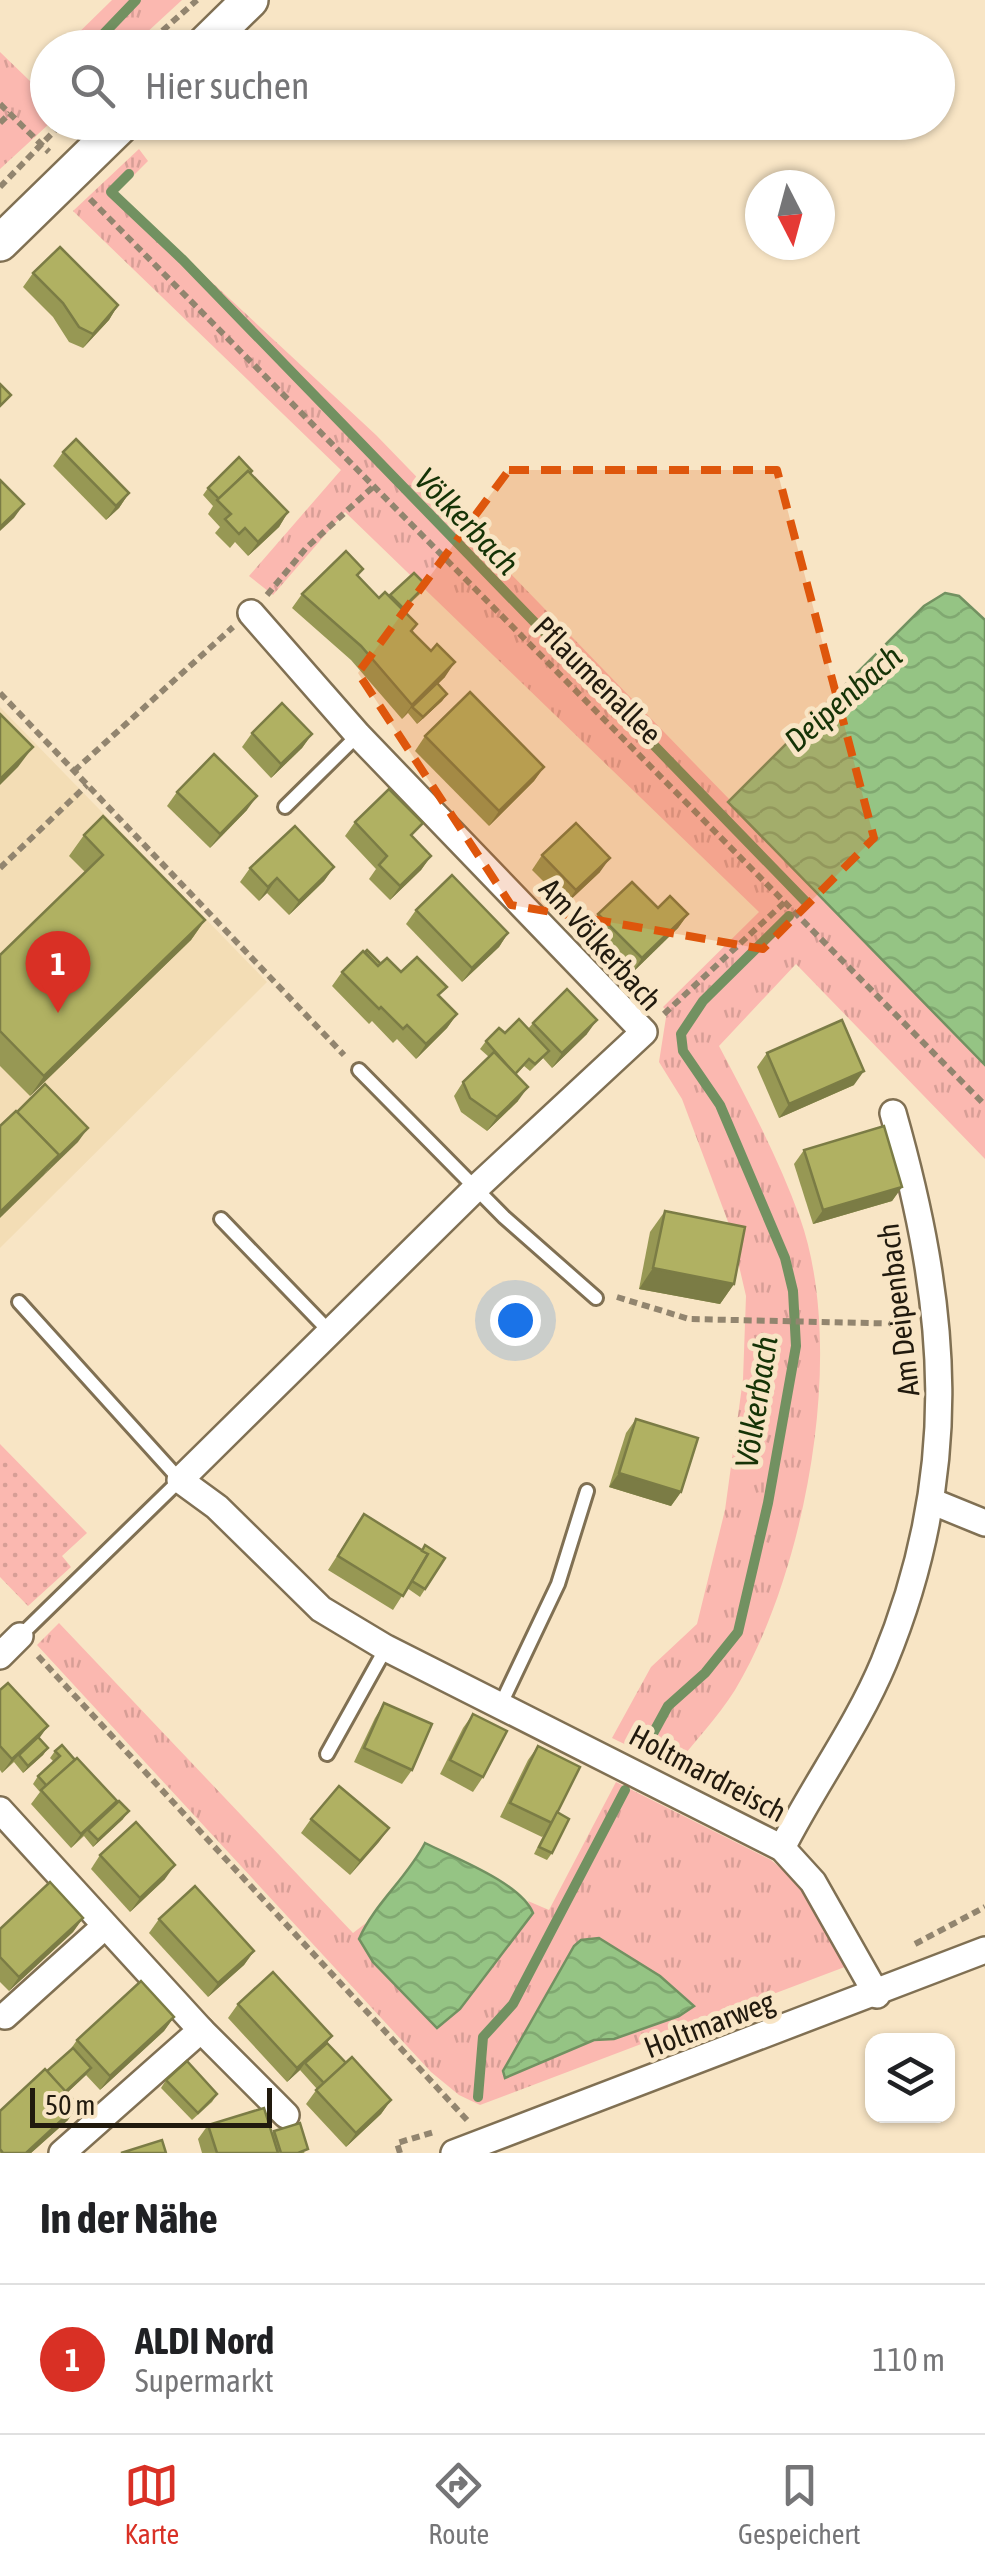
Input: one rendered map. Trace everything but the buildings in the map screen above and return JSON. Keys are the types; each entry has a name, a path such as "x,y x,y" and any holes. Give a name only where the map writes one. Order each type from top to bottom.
{"main road":[{"path":"219,30 250,0"},
{"path":"0,243 106,140"}],"street":[{"name":"Am Völkerbach","path":"180,1480 476,1188 644,1032 358,736 251,613"},
{"name":"Am Deipenbach","path":"782,1848 884,1662 931,1501 942,1406 938,1324 918,1202 892,1113"},
{"name":"Holtmardreisch","path":"180,1480 217,1507 321,1608 386,1648 782,1848 813,1882 877,1995"},
{"path":"931,1501 985,1524"},
{"path":"0,1656 20,1636"},
{"path":"4,1821 286,2115"},
{"path":"5,2016 104,1926"},
{"name":"Holtmarweg","path":"454,2153 491,2147 985,1950"},
{"path":"62,2153 202,2030"}],"lane":[{"path":"285,807 358,736"},
{"path":"359,1070 476,1188 596,1298"},
{"path":"221,1219 331,1333"},
{"path":"19,1302 180,1480 20,1636"},
{"path":"501,1704 558,1584 587,1492"},
{"path":"327,1754 386,1648"}],"path":[{"path":"163,30 197,0"},
{"path":"0,104 30,132"},
{"path":"0,123 10,113"},
{"path":"38,140 41,143"},
{"path":"0,186 44,140"},
{"name":"Pflaumenallee","path":"92,202 985,1105"},
{"path":"74,771 251,613 306,548 374,486"},
{"path":"0,694 359,1070"},
{"path":"0,868 87,784"},
{"path":"644,1032 786,901"},
{"path":"596,1298 610,1294 689,1319 938,1324"},
{"path":"20,1636 467,2121 397,2143 400,2153"}],"highlighted area":[{"path":"509,470 777,470 874,838 763,949 511,905 358,673"}],"shaded area":[{"path":"0,707 267,982 0,1248"}],"green space":[{"path":"112,0 182,0 149,30 81,30"},
{"path":"0,52 30,81 32,140 0,169"},
{"path":"139,149 148,161 116,193 376,435 985,1063 985,1159 796,964 719,1046 773,1152 800,1218 814,1272 820,1331 819,1394 812,1459 782,1585 735,1690 674,1768 612,1738 651,1667 697,1624 725,1510 743,1379 746,1296 730,1227 682,1099 659,1062 667,1011 663,1007 759,912 345,512 273,595 249,576 341,470 73,211"},
{"path":"0,1444 87,1533 62,1556 71,1567 28,1606 0,1577"},
{"path":"59,1623 353,1933 366,1923 359,1939 373,1962 437,2027 533,1914 528,1901 549,1910 616,1782 771,1860 801,1885 850,1965 480,2105 459,2095 431,2072 37,1645","holes":["599,1938 660,1976 693,2005 679,2016 614,2039 594,2040 502,2074 574,1946 582,1940"]}],"water":[{"name":"Deipenbach","path":"945,593 959,596 985,620 984,1064 728,802 924,606"},
{"path":"425,1843 501,1882 526,1902 533,1913 460,2009 437,2028 373,1962 359,1939"},
{"path":"599,1938 660,1976 694,2006 679,2016 614,2039 594,2040 505,2078 503,2071 574,1946 581,1940"}],"waterway":[{"name":"Völkerbach","path":"107,30 136,0"},
{"name":"Völkerbach","path":"129,174 111,192 183,260 806,902"},
{"name":"Völkerbach","path":"645,1748 668,1706 705,1673 738,1632 768,1503 796,1346 793,1291 785,1258 720,1105 683,1051 681,1034 703,1001 789,916"},
{"name":"Völkerbach","path":"478,2097 483,2037 513,2004 625,1790"}],"place":[{"name":"ALDI Nord","path":"58,1013"}]}
